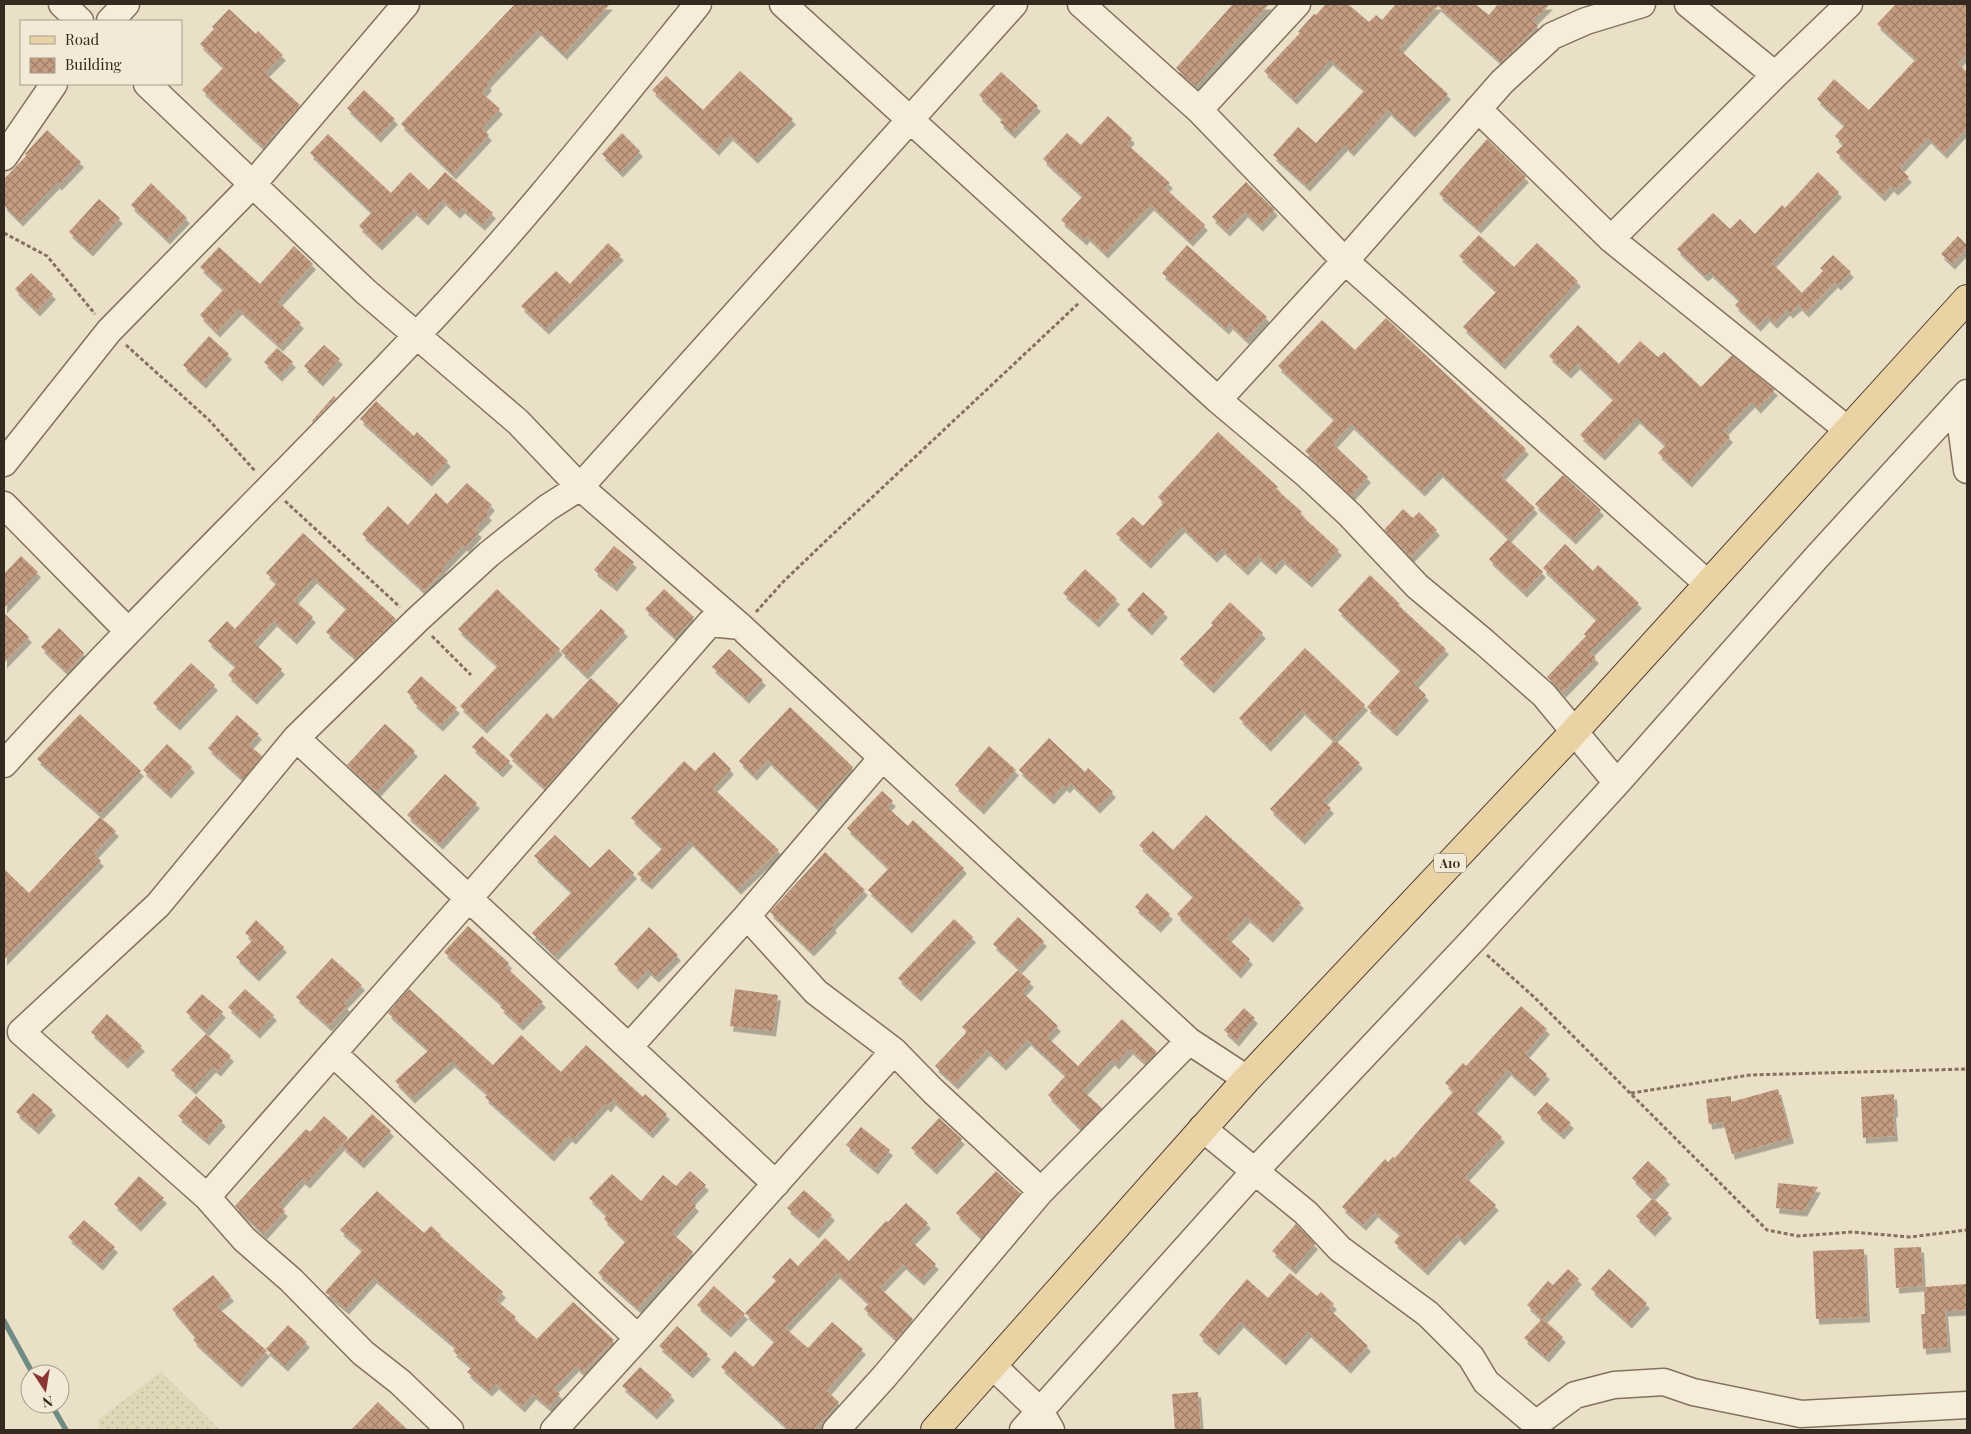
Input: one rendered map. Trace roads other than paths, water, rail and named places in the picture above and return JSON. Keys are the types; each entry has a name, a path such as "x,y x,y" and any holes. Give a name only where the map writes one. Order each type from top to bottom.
{"main road":[{"name":"A10","path":"935,1430 1202,1128 1574,732 1967,299"}],"street":[{"path":"62,4 79,20"},
{"path":"111,20 126,4"},
{"path":"4,463 109,331 252,185 406,4"},
{"path":"4,764 128,632 418,335 551,185 698,4"},
{"path":"783,4 1218,400 1306,474 1350,516 1417,586 1544,695 1616,783"},
{"path":"450,1430 400,1382 363,1353 291,1280 244,1239 207,1197 21,1032 158,905 296,738 417,620 489,554 547,508 580,488 1014,4"},
{"path":"1081,4 1199,110 1345,261 1708,584"},
{"path":"1199,110 1297,4"},
{"path":"1218,400 1345,261 1502,82 1552,36 1586,21 1642,4"},
{"path":"1688,4 1775,75"},
{"path":"1611,239 1849,4"},
{"path":"4,157 53,85"},
{"path":"147,85 366,292 518,422 580,488 740,626 1189,1041 1247,1079"},
{"path":"1478,109 1611,239 1848,430"},
{"path":"1963,398 1967,470"},
{"path":"993,1366 1038,1424 1255,1171 1472,941 1616,783 1816,558 1963,398"},
{"path":"4,505 128,632"},
{"path":"207,1197 710,623 740,626"},
{"path":"296,738 776,1184"},
{"path":"628,1047 747,916 882,758"},
{"path":"747,916 816,992 894,1051 933,1091 1042,1191"},
{"path":"836,1430 884,1377 1042,1191 1189,1041"},
{"path":"554,1430 894,1051"},
{"path":"333,1053 638,1338"},
{"path":"1202,1128 1306,1213 1340,1249 1428,1314 1471,1357 1486,1382 1536,1427 1575,1396 1614,1385 1664,1382 1693,1392 1801,1414 1967,1404"},
{"path":"1892,1430 1908,1418 1937,1407"}],"waterway":[{"path":"4,1321 28,1364"},
{"path":"57,1414 66,1430"}]}
